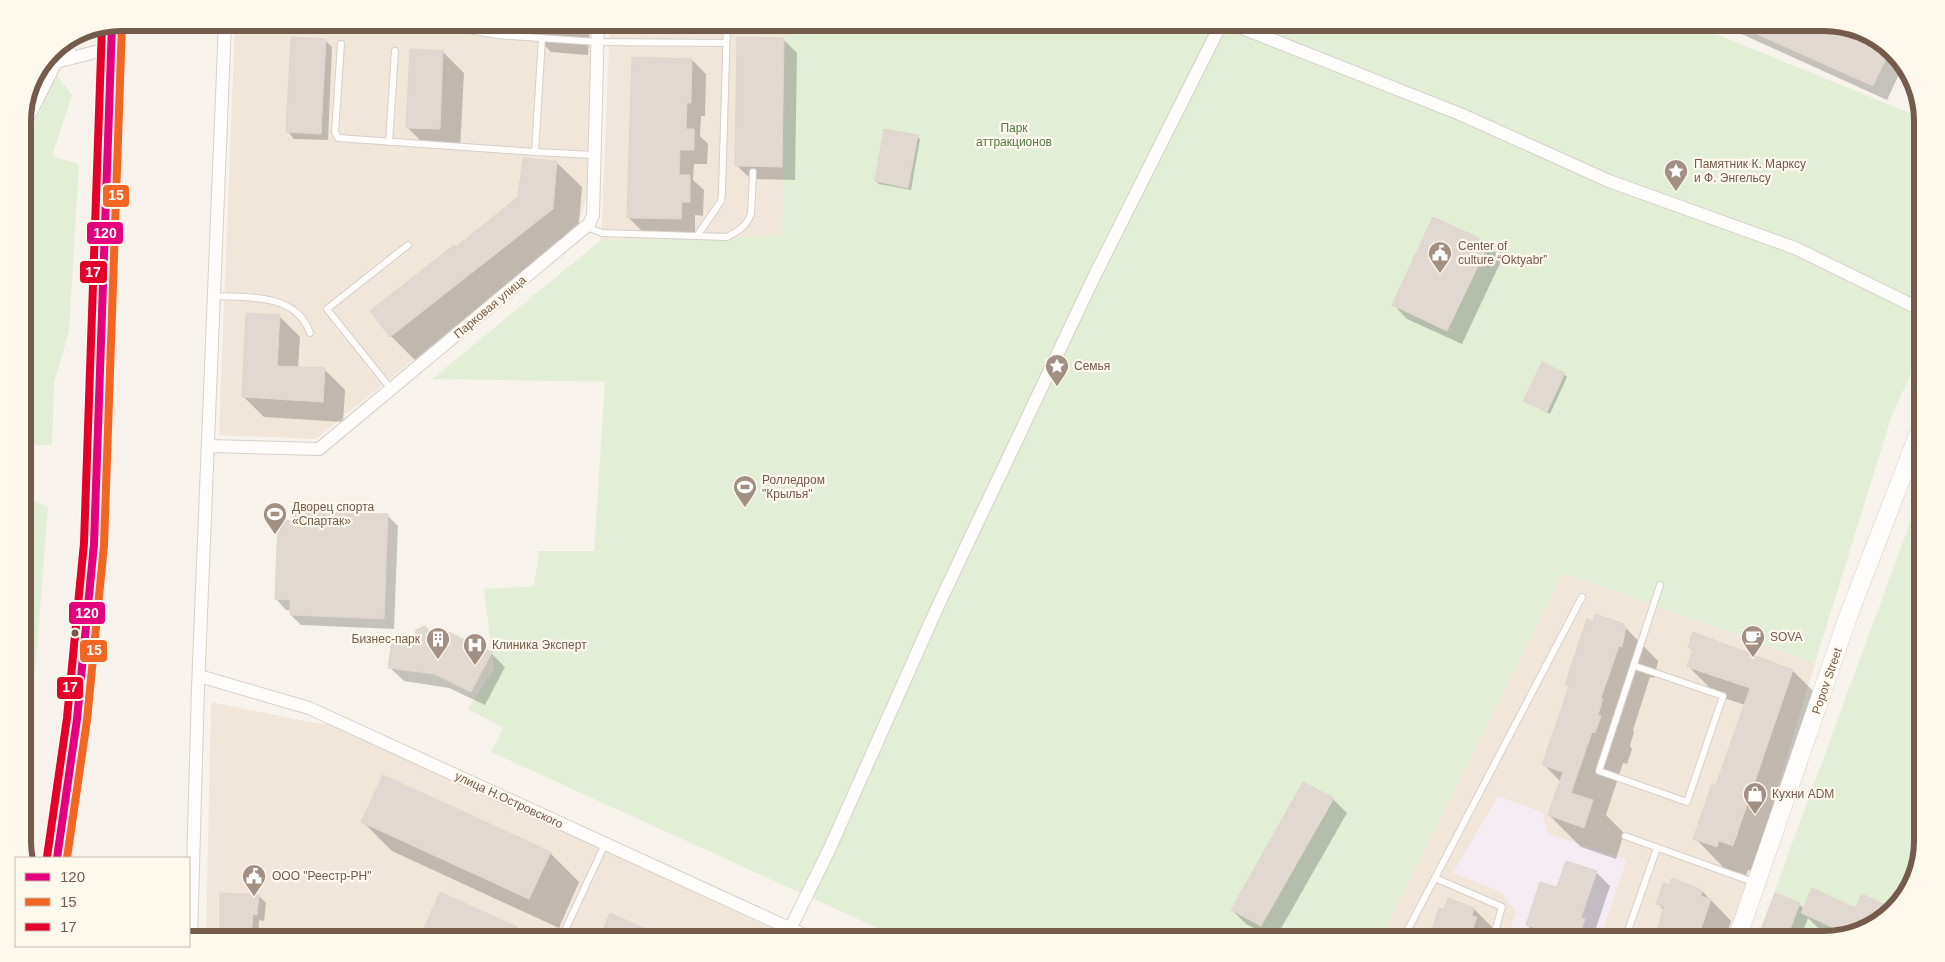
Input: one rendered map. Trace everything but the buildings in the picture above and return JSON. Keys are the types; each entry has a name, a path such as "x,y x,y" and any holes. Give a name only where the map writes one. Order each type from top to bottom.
{"main road":[{"path":"57,857 77,720 94,544 111,32"},
{"name":"Popov Street","path":"1740,931 1849,614 1914,451"}],"street":[{"path":"191,931 199,676 225,31"},
{"path":"586,227 593,215 598,31"},
{"path":"790,929 829,850 937,608 1093,279 1217,31"},
{"path":"1250,31 1460,114 1609,181 1795,248 1914,306"},
{"path":"32,110 56,62 110,48"},
{"path":"67,49 72,57"},
{"name":"Парковая улица","path":"209,446 319,449 586,227"},
{"name":"улица Н.Островского","path":"199,676 309,708 794,931"}],"lane":[{"path":"474,31 496,35 597,42 726,43"},
{"path":"496,31 496,35"},
{"path":"697,236 721,201 727,31"},
{"path":"535,152 542,38"},
{"path":"341,44 336,136 341,140 594,155"},
{"path":"389,142 395,51"},
{"path":"586,227 602,233 726,237 742,230 751,214 753,172"},
{"path":"391,390 327,309 408,244"},
{"path":"215,296 280,302 298,312 310,333"},
{"path":"1635,666 1723,696 1687,802 1599,771 1660,585"},
{"path":"1408,931 1582,597"},
{"path":"1625,836 1756,883"},
{"path":"565,931 605,844"},
{"path":"1628,931 1657,848"},
{"path":"1435,878 1502,907 1495,931"}],"shaded area":[{"path":"235,31 593,31 586,198 578,226 316,439 219,435"},
{"path":"610,31 786,31 782,236 601,240"},
{"path":"1563,573 1815,663 1747,890 1731,931 1384,931"},
{"path":"211,702 309,722 340,726 591,841 777,931 206,931"},
{"path":"1498,796 1542,812 1548,834 1627,860 1603,931 1510,931 1516,912 1501,892 1453,873"}],"green space":[{"name":"Парк аттракционов","path":"786,31 1709,31 1914,115 1914,367 1892,415 1815,663 1563,573 1384,931 884,931 491,752 503,728 468,709 494,669 484,589 534,586 539,551 594,551 605,382 432,379 601,240 782,236"},
{"path":"56,75 72,95 52,156 79,164 69,331 54,383 52,445 31,445 31,133"},
{"path":"31,500 48,507 35,674 31,672"},
{"path":"1914,512 1914,841 1911,864 1907,875 1899,891 1883,908 1874,916 1858,924 1847,928 1824,931 1760,931"}],"transit line":[{"name":"15","path":"67,857 87,720 104,545 122,31"},
{"name":"120","path":"57,857 77,719 94,544 112,32"},
{"name":"17","path":"47,857 67,718 84,543 102,34"}],"place":[{"name":"Памятник К. Марксу и Ф. Энгельсу","path":"1676,192"},
{"name":"Center of culture “Oktyabr”","path":"1440,274"},
{"name":"Семья","path":"1057,387"},
{"name":"Ролледром \"Крылья\"","path":"745,508"},
{"name":"Дворец спорта «Спартак»","path":"275,535"},
{"name":"SOVA","path":"1753,658"},
{"name":"Бизнес-парк","path":"438,660"},
{"name":"Клиника Эксперт","path":"475,666"},
{"name":"Кухни ADM","path":"1755,815"},
{"name":"ООО \"Реестр-РН\"","path":"254,897"}]}
